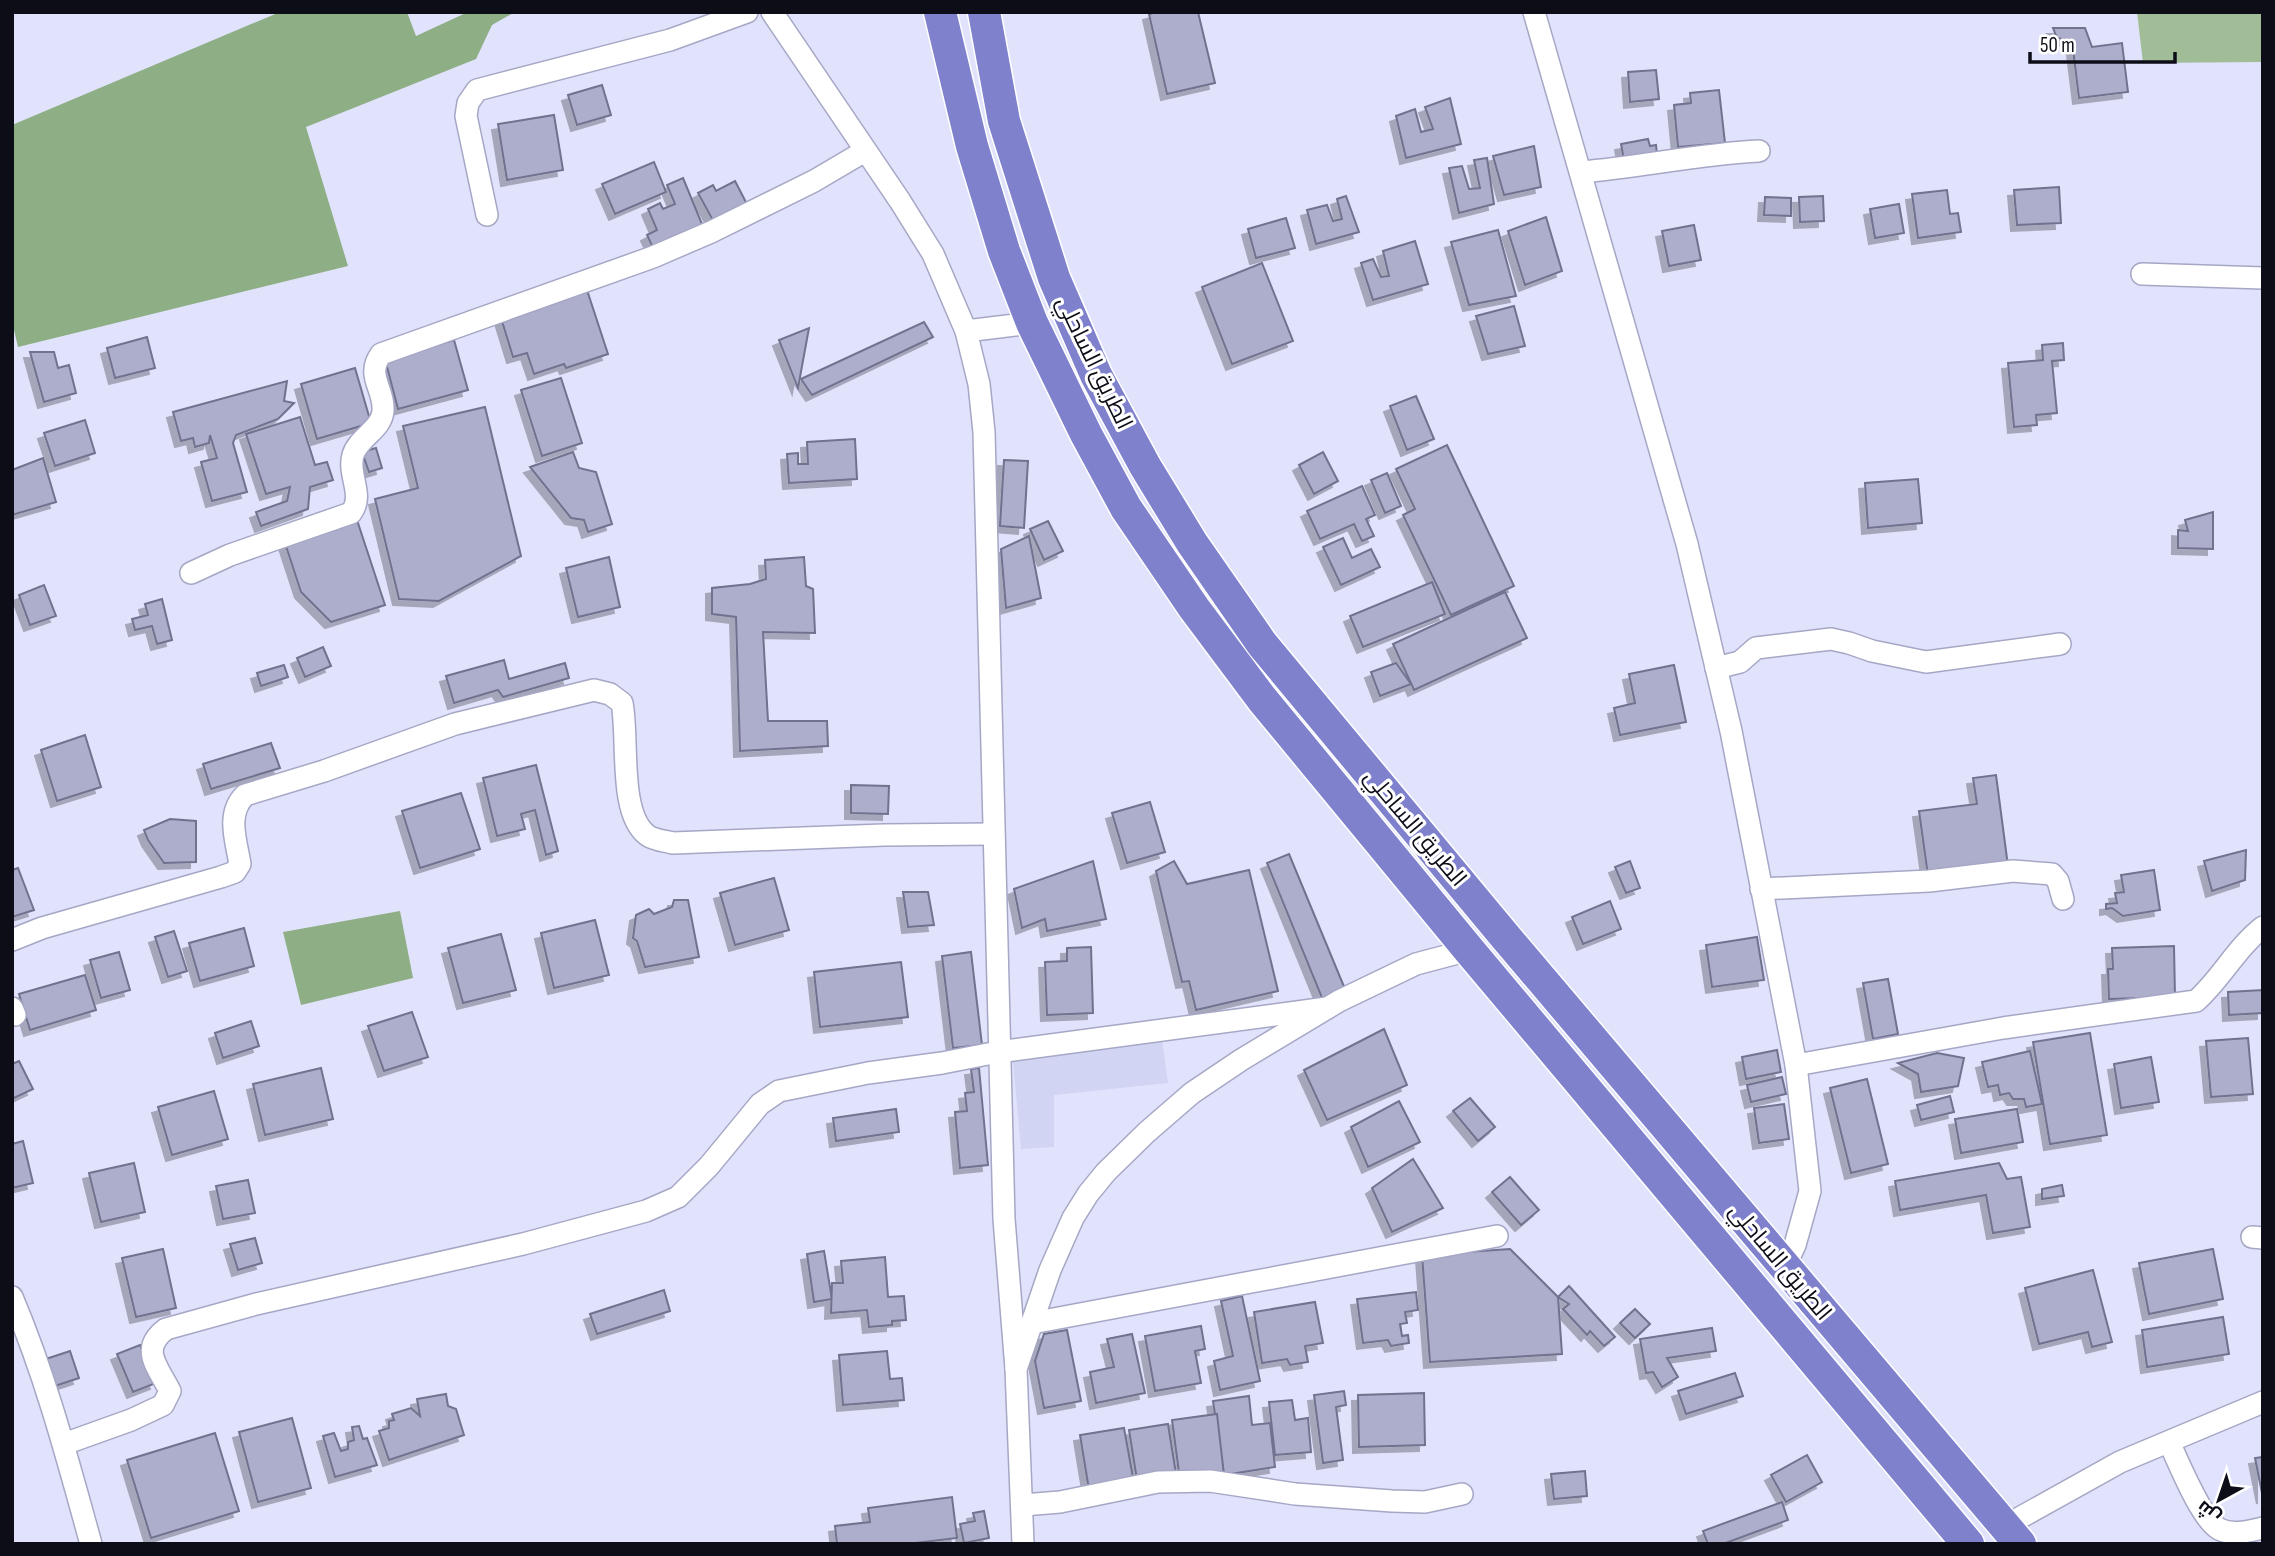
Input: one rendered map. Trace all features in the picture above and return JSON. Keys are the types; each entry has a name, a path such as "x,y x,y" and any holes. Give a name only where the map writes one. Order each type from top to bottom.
{"highway":[{"name":"الطريق الساحلي","path":"940,12 972,146 1004,251 1032,323 1086,434 1126,508 1194,608 1262,699 1968,1544"},
{"name":"الطريق الساحلي","path":"984,12 1004,121 1054,278 1096,374 1145,466 1192,543 1262,644 1784,1268 2013,1535"}],"street":[{"path":"487,215 466,116 468,103 477,90 670,40 747,12"},
{"path":"772,12 816,74 933,254 966,331 979,384 984,432 1004,1219 1016,1369 1024,1544"},
{"path":"1534,12 1687,544 1731,732 1796,1065 1810,1191 1798,1237 1784,1268"},
{"path":"191,573 230,555 351,513 358,499 352,465 353,455 384,413 374,370 381,354 664,252 814,181 865,151"},
{"path":"1581,172 1635,167 1721,153 1759,151"},
{"path":"2143,274 2263,278"},
{"path":"966,331 1032,323"},
{"path":"1716,668 1740,662 1756,648 1831,639 1900,658 1926,662 2060,644"},
{"path":"12,940 42,928 198,885 235,872 240,864 233,821 237,803 245,795 324,771 455,724 594,690 610,694 622,703 626,723 627,789 635,822 648,837 673,843 993,834"},
{"path":"1761,889 1929,881 2013,871 2052,874 2058,881 2063,899"},
{"path":"1796,1065 2003,1028 2196,1001 2247,939 2263,927"},
{"path":"1016,1369 1050,1270 1073,1218 1106,1172 1192,1093 1241,1060 1327,1008 1416,964 1469,950"},
{"path":"64,1444 131,1420 163,1405 170,1391 151,1354 151,1346 155,1337 166,1329 256,1304 523,1244 646,1211 678,1197 709,1166 760,1104 779,1091 868,1073 998,1052 1327,1008"},
{"path":"1032,1323 1497,1236"},
{"path":"12,1297 28,1334 64,1444 91,1544"},
{"path":"2013,1535 2120,1462 2263,1402"},
{"path":"2169,1442 2207,1519 2220,1529 2237,1533 2263,1528"},
{"path":"1023,1505 1060,1502 1158,1482 1210,1481 1295,1494 1392,1502 1425,1502 1462,1494"}],"shaded area":[{"path":"1162,1039 1168,1083 1054,1095 1054,1147 1021,1149 1013,1062"}],"green space":[{"path":"280,12 407,12 416,36 468,12 515,12 492,25 476,59 306,127 348,266 18,347 12,321 12,125"},
{"path":"2137,12 2263,12 2263,62 2143,63"},
{"path":"400,911 413,978 301,1005 283,932"}],"building":[{"path":"1198,12 1215,83 1167,94 1149,14"},
{"path":"2053,28 2085,28 2092,47 2122,43 2128,92 2079,98 2072,41 2057,38"},
{"path":"1656,70 1659,99 1630,102 1628,72"},
{"path":"602,85 611,115 577,125 568,95"},
{"path":"1719,90 1725,143 1678,147 1674,105 1691,103 1690,93"},
{"path":"1450,98 1461,144 1406,158 1396,116 1415,109 1421,132 1433,129 1425,107"},
{"path":"554,115 563,170 507,180 498,124"},
{"path":"1648,139 1650,146 1656,145 1657,154 1624,160 1621,144"},
{"path":"1534,146 1541,187 1504,195 1493,156"},
{"path":"1487,158 1494,204 1459,213 1449,168 1462,166 1469,189 1480,188 1474,160"},
{"path":"654,162 666,192 615,214 602,184"},
{"path":"683,178 704,229 654,250 647,235 657,230 648,209 660,203 663,209 675,204 667,185"},
{"path":"735,181 749,208 716,226 698,193 713,185 716,191"},
{"path":"2059,187 2061,223 2017,225 2014,190"},
{"path":"1947,190 1950,214 1958,213 1961,232 1918,238 1912,194"},
{"path":"1346,196 1359,232 1316,244 1307,210 1327,205 1333,221 1342,219 1337,199"},
{"path":"1823,196 1824,221 1800,222 1799,197"},
{"path":"1765,197 1791,198 1791,216 1764,215"},
{"path":"1899,204 1904,233 1875,238 1870,209"},
{"path":"1546,217 1562,271 1525,285 1508,231"},
{"path":"1286,218 1295,248 1256,258 1248,229"},
{"path":"1694,225 1701,260 1669,266 1662,231"},
{"path":"1498,230 1516,296 1469,305 1451,242"},
{"path":"1415,241 1428,284 1373,300 1361,263 1373,259 1381,277 1389,276 1383,251"},
{"path":"1262,263 1293,341 1232,364 1202,287"},
{"path":"587,290 608,354 566,368 564,364 534,374 527,353 513,357 501,318"},
{"path":"1514,306 1525,346 1488,354 1476,316"},
{"path":"924,322 933,337 812,395 801,379"},
{"path":"809,328 798,388 779,340"},
{"path":"147,337 155,368 115,378 107,348"},
{"path":"454,340 468,390 398,409 385,359"},
{"path":"2063,343 2064,360 2052,361 2057,413 2036,415 2037,425 2014,427 2008,363 2043,360 2042,345"},
{"path":"30,352 54,352 58,368 69,365 76,393 44,402"},
{"path":"355,368 371,423 317,439 301,384"},
{"path":"561,378 582,443 542,456 521,390"},
{"path":"287,381 284,401 294,403 278,419 236,435 233,443 247,492 212,501 201,462 217,458 210,435 209,443 195,447 193,438 181,441 173,412"},
{"path":"1416,396 1434,439 1407,450 1390,406"},
{"path":"485,407 521,556 439,601 399,599 375,499 418,488 403,426"},
{"path":"300,417 315,465 327,462 333,480 310,487 308,509 261,526 256,512 287,501 290,487 266,494 246,434"},
{"path":"85,420 95,453 55,466 44,433"},
{"path":"855,439 857,479 789,483 787,454 798,453 798,464 808,464 807,442"},
{"path":"1447,445 1514,586 1451,615 1403,515 1415,509 1396,469"},
{"path":"376,448 382,468 369,472 362,452"},
{"path":"573,452 579,468 596,472 612,524 588,532 584,520 571,518 530,467"},
{"path":"1323,452 1338,481 1314,494 1299,465"},
{"path":"43,458 56,502 12,515 12,470"},
{"path":"1004,460 1028,461 1024,528 1000,526"},
{"path":"1387,473 1401,506 1385,513 1371,480"},
{"path":"1918,479 1922,523 1868,528 1865,483"},
{"path":"1362,486 1375,515 1366,519 1374,536 1362,541 1354,524 1320,539 1307,511"},
{"path":"2213,512 2213,549 2178,548 2178,530 2188,531 2185,520"},
{"path":"357,520 385,605 331,622 301,592 285,543"},
{"path":"1048,521 1063,551 1044,560 1030,529"},
{"path":"1029,536 1041,598 1006,608 1001,549"},
{"path":"1343,538 1352,558 1371,549 1380,567 1341,585 1323,547"},
{"path":"609,557 620,607 578,617 566,568"},
{"path":"804,557 806,586 813,589 815,633 763,632 768,721 827,721 828,746 740,751 736,617 712,614 712,588 750,584 766,579 765,560"},
{"path":"1432,582 1445,614 1363,647 1350,616"},
{"path":"44,585 56,616 30,625 19,595"},
{"path":"1505,592 1527,638 1414,690 1393,644"},
{"path":"162,599 172,640 157,644 152,626 135,630 132,619 148,615 145,604"},
{"path":"323,647 331,666 305,677 297,658"},
{"path":"504,660 509,679 565,663 569,678 503,697 498,690 454,703 446,676"},
{"path":"1396,663 1411,684 1380,696 1371,672"},
{"path":"284,665 288,677 261,686 257,673"},
{"path":"1674,665 1686,722 1620,735 1614,708 1635,703 1629,674"},
{"path":"85,735 101,787 57,801 41,750"},
{"path":"271,743 280,768 211,789 203,764"},
{"path":"536,765 558,851 546,855 535,810 521,814 525,829 497,836 483,778"},
{"path":"1996,775 2008,866 1928,876 1919,811 1977,804 1973,778"},
{"path":"851,785 889,786 888,814 851,813"},
{"path":"461,793 480,849 420,868 402,811"},
{"path":"1150,802 1165,852 1127,863 1112,813"},
{"path":"170,819 196,821 196,862 164,863 148,840 144,830"},
{"path":"2246,850 2245,880 2212,891 2204,861"},
{"path":"1289,854 1345,989 1322,998 1267,863"},
{"path":"1093,861 1106,919 1047,931 1045,919 1022,928 1014,889"},
{"path":"1174,861 1187,884 1249,870 1278,991 1196,1010 1189,981 1182,982 1156,871"},
{"path":"1630,861 1640,888 1626,893 1615,867"},
{"path":"18,868 34,910 12,917 12,870"},
{"path":"2154,870 2160,910 2123,916 2112,908 2106,909 2106,904 2117,903 2115,893 2124,892 2121,875"},
{"path":"774,878 789,930 735,945 720,893"},
{"path":"903,892 928,892 934,925 908,927"},
{"path":"674,900 688,900 699,957 645,967 637,941 633,938 636,915 649,909 654,914 672,907"},
{"path":"1610,901 1621,929 1583,944 1572,917"},
{"path":"595,920 609,975 554,988 541,933"},
{"path":"244,928 254,966 200,981 189,943"},
{"path":"174,931 187,971 168,977 155,937"},
{"path":"501,934 516,990 463,1003 448,948"},
{"path":"1757,937 1764,980 1712,987 1706,945"},
{"path":"2174,946 2175,997 2109,999 2108,969 2113,969 2112,948"},
{"path":"1091,947 1093,1013 1047,1015 1045,962 1067,961 1067,948"},
{"path":"119,952 130,990 101,998 90,960"},
{"path":"971,952 982,1045 953,1048 942,956"},
{"path":"901,962 908,1017 820,1027 814,972"},
{"path":"85,975 96,1010 30,1030 19,994"},
{"path":"1888,979 1898,1034 1873,1039 1863,983"},
{"path":"2263,990 2263,1013 2229,1015 2228,992"},
{"path":"412,1012 428,1057 384,1071 368,1026"},
{"path":"251,1021 259,1046 223,1058 215,1033"},
{"path":"1384,1029 1407,1085 1327,1120 1304,1070"},
{"path":"2090,1033 2107,1135 2050,1144 2033,1042"},
{"path":"2248,1038 2253,1094 2211,1097 2206,1041"},
{"path":"1777,1050 1781,1072 1746,1079 1742,1057"},
{"path":"2030,1051 2042,1104 2026,1107 2024,1099 2013,1099 2009,1093 2000,1095 1998,1085 1988,1087 1982,1062"},
{"path":"1937,1053 1964,1058 1958,1086 1921,1092 1918,1074 1898,1063"},
{"path":"2151,1057 2159,1102 2121,1108 2114,1064"},
{"path":"19,1061 33,1089 12,1099 12,1064"},
{"path":"321,1068 333,1119 265,1135 253,1084"},
{"path":"979,1068 988,1165 960,1168 955,1112 967,1111 965,1093 974,1092 971,1069"},
{"path":"1782,1077 1786,1094 1751,1102 1747,1085"},
{"path":"1867,1079 1888,1164 1851,1173 1830,1088"},
{"path":"214,1091 228,1139 172,1155 158,1107"},
{"path":"1950,1096 1954,1112 1921,1120 1917,1105"},
{"path":"1470,1098 1495,1127 1478,1141 1453,1111"},
{"path":"1399,1101 1420,1142 1368,1167 1351,1127"},
{"path":"1784,1104 1789,1139 1759,1143 1754,1108"},
{"path":"896,1109 899,1132 836,1141 833,1118"},
{"path":"2017,1109 2023,1142 1961,1153 1955,1119"},
{"path":"23,1141 33,1183 12,1188 12,1144"},
{"path":"1413,1159 1443,1208 1392,1232 1372,1188"},
{"path":"134,1163 145,1212 101,1222 89,1173"},
{"path":"1999,1163 2007,1179 2021,1177 2030,1227 1993,1233 1986,1195 1900,1210 1895,1181"},
{"path":"1510,1177 1539,1210 1521,1225 1492,1192"},
{"path":"248,1180 255,1213 223,1219 216,1186"},
{"path":"2062,1185 2064,1196 2042,1199 2042,1189"},
{"path":"255,1238 262,1263 238,1270 230,1244"},
{"path":"163,1249 176,1308 136,1317 122,1258"},
{"path":"1510,1249 1558,1297 1562,1354 1430,1362 1422,1255"},
{"path":"2213,1249 2223,1299 2149,1314 2139,1263"},
{"path":"824,1251 832,1299 814,1302 807,1254"},
{"path":"885,1257 888,1297 904,1296 906,1320 892,1321 892,1325 869,1327 867,1310 831,1313 832,1283 843,1283 841,1261"},
{"path":"2093,1270 2112,1342 2092,1347 2088,1332 2039,1344 2025,1288"},
{"path":"1569,1286 1615,1337 1604,1346 1590,1331 1587,1335 1563,1309 1569,1304 1558,1297"},
{"path":"664,1290 670,1311 597,1334 590,1314"},
{"path":"1416,1292 1418,1310 1405,1312 1407,1323 1400,1324 1402,1336 1408,1335 1409,1343 1391,1346 1388,1340 1363,1343 1357,1299"},
{"path":"1242,1296 1260,1381 1220,1390 1214,1361 1233,1356 1221,1301"},
{"path":"1315,1302 1323,1343 1305,1346 1308,1362 1290,1365 1287,1359 1262,1363 1254,1312"},
{"path":"1635,1309 1650,1324 1635,1338 1620,1323"},
{"path":"2223,1317 2229,1354 2147,1367 2142,1330"},
{"path":"1201,1326 1205,1349 1195,1351 1201,1383 1155,1391 1145,1336"},
{"path":"1712,1328 1716,1351 1667,1358 1678,1377 1662,1387 1653,1372 1646,1373 1640,1339"},
{"path":"1067,1330 1081,1401 1044,1408 1035,1361 1044,1334"},
{"path":"1132,1334 1145,1393 1096,1403 1090,1372 1114,1367 1107,1339"},
{"path":"140,1345 156,1383 133,1392 117,1354"},
{"path":"70,1351 79,1378 55,1386 46,1359"},
{"path":"887,1351 890,1379 902,1378 904,1400 843,1405 839,1355"},
{"path":"1735,1373 1743,1396 1686,1414 1678,1391"},
{"path":"1344,1391 1346,1405 1336,1407 1343,1460 1323,1463 1314,1395"},
{"path":"1424,1393 1425,1445 1359,1447 1358,1395"},
{"path":"446,1394 448,1406 456,1409 464,1435 389,1460 379,1431 389,1428 389,1421 394,1420 392,1414 411,1408 420,1416 417,1399"},
{"path":"1249,1396 1252,1425 1270,1423 1275,1467 1224,1475 1213,1401"},
{"path":"1292,1400 1295,1420 1308,1418 1311,1452 1275,1455 1269,1402"},
{"path":"1217,1414 1224,1475 1180,1480 1172,1420"},
{"path":"292,1418 311,1488 258,1502 239,1432"},
{"path":"1168,1424 1176,1474 1137,1480 1129,1430"},
{"path":"359,1426 363,1439 367,1438 377,1465 335,1477 323,1436 334,1433 341,1451 348,1449 348,1442 354,1440 352,1427"},
{"path":"1124,1428 1134,1483 1089,1490 1080,1435"},
{"path":"215,1433 239,1511 151,1538 127,1460"},
{"path":"1807,1455 1822,1482 1786,1502 1771,1475"},
{"path":"2263,1457 2263,1498 2255,1458"},
{"path":"1585,1471 1587,1496 1554,1499 1551,1474"},
{"path":"952,1497 957,1538 907,1544 837,1544 835,1526 870,1522 868,1508"},
{"path":"1782,1502 1788,1520 1723,1544 1708,1544 1703,1531"},
{"path":"984,1511 989,1538 964,1543 960,1524 975,1521 973,1513"}]}
